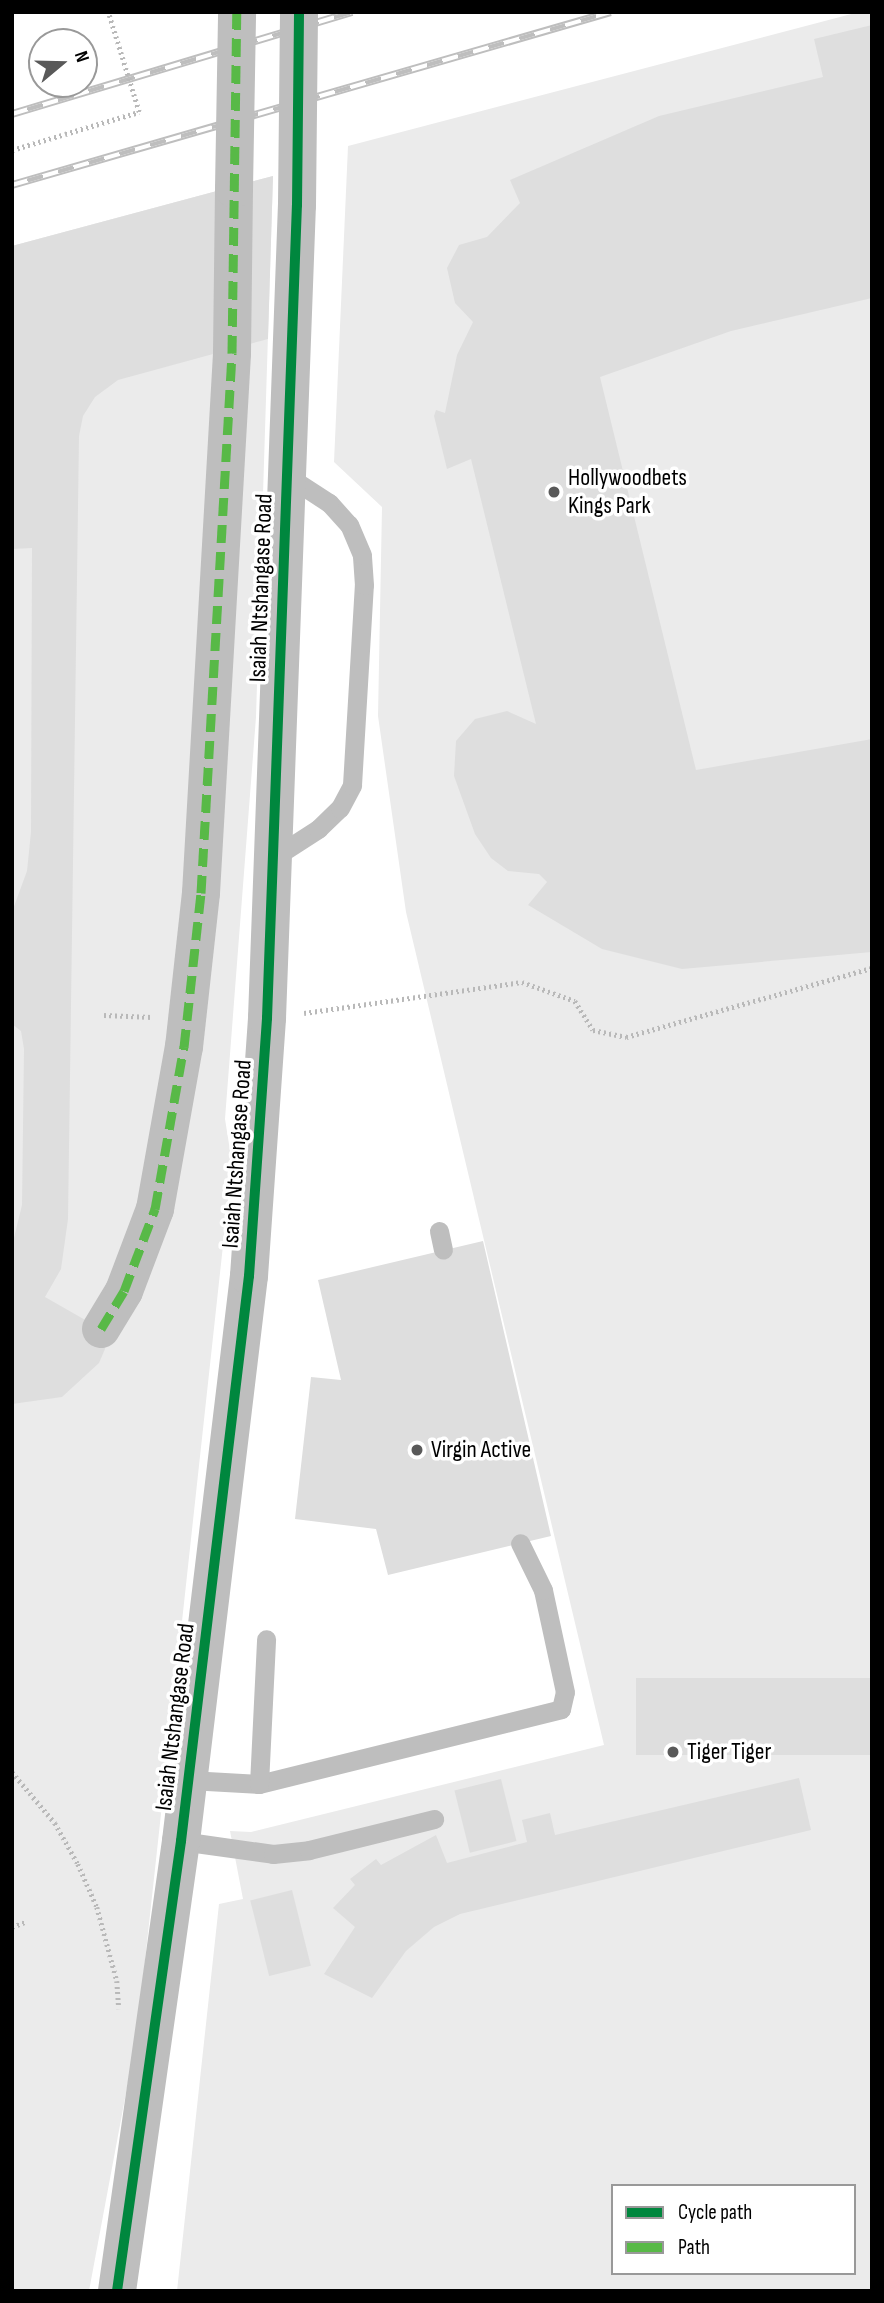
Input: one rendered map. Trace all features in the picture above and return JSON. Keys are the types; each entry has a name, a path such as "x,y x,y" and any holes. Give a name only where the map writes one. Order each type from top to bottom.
{"street":[{"path":"101,1329 124,1291 155,1209 172,1129 201,894 231,367 237,12"},
{"name":"Isaiah Ntshangase Road","path":"117,2291 189,1780 249,1276 267,1018 297,205 299,12"}],"lane":[{"path":"273,858 318,830 340,808 352,785 364,585 362,555 349,525 329,503 286,475"},
{"path":"439,1231 443,1250"},
{"path":"189,1780 259,1784 554,1713 561,1709 565,1692 536,1571 520,1543"},
{"path":"259,1784 266,1639"},
{"path":"181,1841 231,1850 297,1852 434,1819"}],"path":[{"path":"12,150 139,111 108,12"},
{"path":"267,1018 522,982 575,1001 593,1030 626,1037 872,968"},
{"path":"104,1015 187,1017"},
{"path":"12,1772 55,1823 97,1907 117,1982 119,2021"},
{"path":"12,1927 25,1922"}],"shaded area":[{"path":"859,12 872,12 872,2291 177,2291 219,1904 243,1899 230,1831 251,1832 604,1745 406,912 378,716 382,507 334,462 348,146"},
{"path":"273,176 256,717 225,1119 232,1163 137,2034 89,2291 12,2291 12,246"}],"building":[{"name":"Hollywoodbets Kings Park","path":"872,25 872,298 731,331 600,377 696,770 872,739 872,952 682,969 602,949 528,905 547,882 539,874 508,871 491,858 475,834 454,776 456,741 475,719 507,711 536,724 471,459 447,469 434,416 436,410 445,413 457,355 473,322 455,303 447,268 459,245 487,237 520,203 510,180 659,116 823,77 814,39"},
{"path":"273,176 268,339 118,380 95,397 83,416 79,436 68,1219 61,1269 45,1297 101,1329 105,1349 99,1363 62,1397 12,1404 12,1246 22,1205 24,1049 21,1031 12,1024 12,912 27,871 31,832 32,548 12,549 12,246"},
{"name":"Virgin Active","path":"483,1241 551,1536 388,1575 376,1529 295,1519 311,1377 341,1380 318,1280"},
{"path":"636,1678 872,1678 872,1755 636,1755"},
{"path":"799,1778 811,1830 460,1914 434,1927 406,1951 372,1998 324,1974 355,1927 333,1908 355,1885 350,1879 376,1859 381,1865 436,1835 447,1863 527,1842 522,1820 550,1813 555,1835"},
{"path":"501,1779 516,1841 470,1853 454,1791"},
{"path":"292,1890 311,1966 269,1976 250,1900"}],"railway":[{"path":"12,114 352,12"},
{"path":"12,185 611,12"}],"marked path":[{"path":"101,1329 124,1291 155,1209 184,1047 201,893 232,353 237,12"}],"cycle path":[{"path":"117,2291 181,1841 249,1276 267,1018 297,205 299,12"}],"place":[{"name":"Hollywoodbets Kings Park","path":"554,492"},
{"name":"Virgin Active","path":"417,1450"},
{"name":"Tiger Tiger","path":"673,1752"}]}
